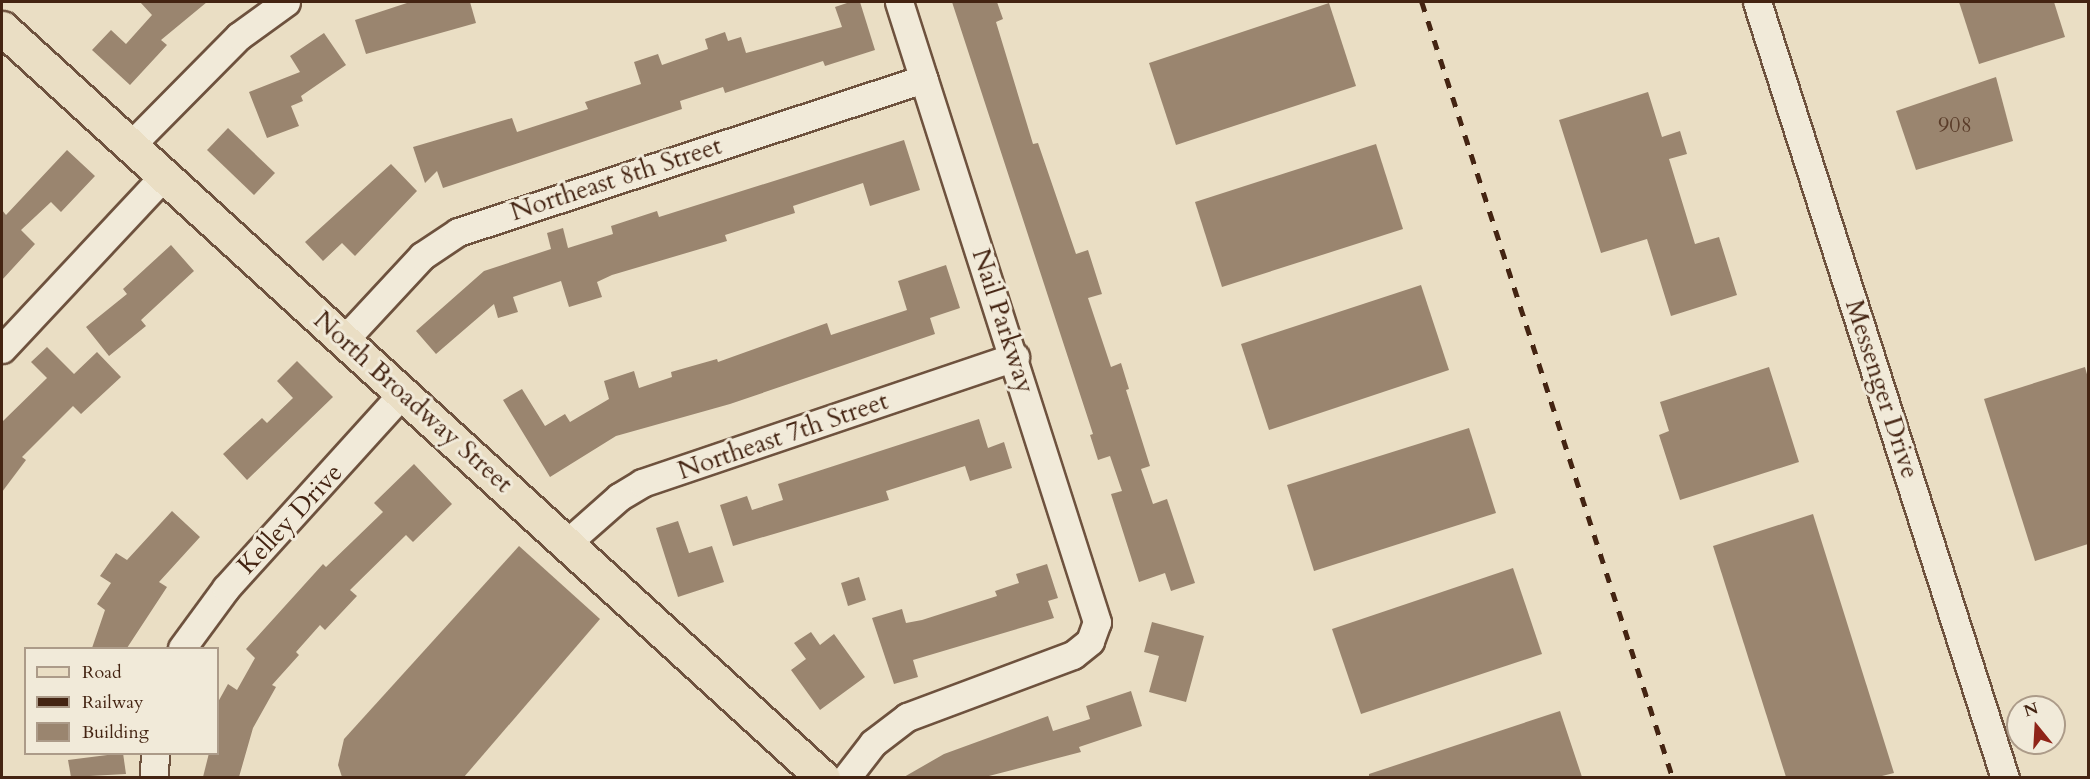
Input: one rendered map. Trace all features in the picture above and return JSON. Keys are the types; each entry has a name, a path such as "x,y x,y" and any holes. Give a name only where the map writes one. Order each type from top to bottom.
{"main road":[{"name":"North Broadway Street","path":"2,28 823,777"}],"street":[{"path":"131,145 239,36 286,2"},
{"name":"Nail Parkway","path":"846,777 873,744 914,713 1058,662 1090,641 1097,622 1095,608 1015,357 899,2"},
{"name":"Messenger Drive","path":"1756,2 2005,777"},
{"name":"Northeast 8th Street","path":"344,339 422,256 458,232 924,79"},
{"path":"2,350 164,176"},
{"name":"Northeast 7th Street","path":"567,543 619,497 642,483 1015,357"},
{"name":"Kelley Drive","path":"183,647 226,588 403,393"},
{"path":"154,777 155,755"}],"building":[{"path":"140,2 207,2 161,40 167,45 130,85 92,50 111,30 126,44 152,15"},
{"path":"410,2 470,2 476,23 366,54 355,20"},
{"path":"850,2 860,2 875,50 825,66 823,61 725,93 723,87 680,101 682,109 443,188 437,171 425,183 413,147 512,118 517,132 588,109 585,102 641,84 634,62 658,54 662,65 708,49 705,39 725,32 728,41 741,37 746,53 842,27 835,7"},
{"path":"952,2 997,2 1003,19 996,22 1033,144 1038,143 1076,254 1088,250 1102,294 1088,298 1111,367 1121,363 1129,389 1126,390 1150,466 1141,469 1153,504 1167,499 1195,583 1171,591 1165,573 1139,582 1111,494 1122,491 1110,456 1098,460 1090,435 1093,434"},
{"path":"1959,2 2054,2 2065,37 1979,64"},
{"path":"1329,3 1356,86 1176,145 1149,63"},
{"path":"324,33 346,65 301,96 303,101 291,106 299,126 267,138 249,92 300,72 290,56"},
{"path":"1996,77 2013,141 1916,170 1896,111"},
{"path":"1648,92 1662,137 1680,131 1687,154 1669,159 1695,244 1719,237 1737,295 1671,316 1647,239 1601,253 1559,120"},
{"path":"228,128 275,173 254,195 207,150"},
{"path":"904,140 920,190 870,206 863,183 793,206 795,213 725,235 727,241 612,275 597,282 602,297 569,307 561,281 513,297 518,312 498,318 494,304 436,354 416,331 484,271 551,249 547,233 563,228 568,248 613,234 611,226 657,211 659,217"},
{"path":"1376,144 1403,229 1222,287 1195,202"},
{"path":"67,150 95,176 61,212 51,202 21,230 35,244 2,280 2,210 6,215"},
{"path":"391,164 417,191 355,256 342,243 323,261 305,242"},
{"path":"171,245 194,271 141,320 146,326 109,356 86,327 127,294 123,289"},
{"path":"946,265 960,308 930,318 935,334 730,404 616,436 550,477 503,400 522,389 545,426 565,414 570,422 609,399 604,381 634,371 639,388 672,377 671,372 717,359 718,362 827,323 831,335 907,310 898,281"},
{"path":"1421,285 1449,370 1269,430 1241,344"},
{"path":"47,347 74,374 97,352 121,377 81,414 73,406 22,457 26,460 2,492 2,422 47,378 31,362"},
{"path":"297,361 333,397 247,480 223,454 262,418 267,423 293,398 277,381"},
{"path":"1769,367 1799,462 1680,500 1659,435 1669,431 1660,402"},
{"path":"2085,367 2088,378 2088,544 2035,561 1984,399"},
{"path":"979,419 988,448 1004,442 1012,468 970,481 965,466 886,491 889,500 733,546 720,505 747,496 752,510 783,500 778,484"},
{"path":"1469,428 1496,513 1314,571 1287,485"},
{"path":"414,464 452,504 413,542 406,535 350,590 357,596 325,630 320,625 296,652 299,655 272,685 276,687 253,728 239,777 203,777 208,755 219,755 219,700 228,684 237,690 255,658 246,649 323,564 326,567 383,512 374,503"},
{"path":"172,511 200,537 159,582 167,587 128,647 92,647 105,610 97,604 111,583 100,576 116,553 127,560"},
{"path":"1813,514 1894,773 1878,777 1786,777 1713,546"},
{"path":"678,521 689,553 712,546 724,582 678,597 656,528"},
{"path":"519,546 600,619 464,777 342,777 338,765 344,739"},
{"path":"1047,564 1058,598 1048,601 1054,618 913,660 918,677 894,684 872,618 902,609 906,623 922,620 997,596 995,591 1019,583 1016,574"},
{"path":"1513,568 1542,654 1361,714 1332,629"},
{"path":"859,577 866,600 848,606 841,583"},
{"path":"1152,622 1204,636 1186,702 1149,692 1159,656 1144,652"},
{"path":"811,632 820,645 834,634 865,677 820,710 791,670 806,659 794,643"},
{"path":"1131,691 1142,726 1079,747 1081,752 985,777 904,777 944,754 1048,716 1053,731 1090,719 1086,706"},
{"path":"1560,711 1582,777 1369,777 1369,774"},
{"path":"123,755 126,774 71,777 68,760"}],"railway":[{"path":"1422,2 1673,778"}]}
